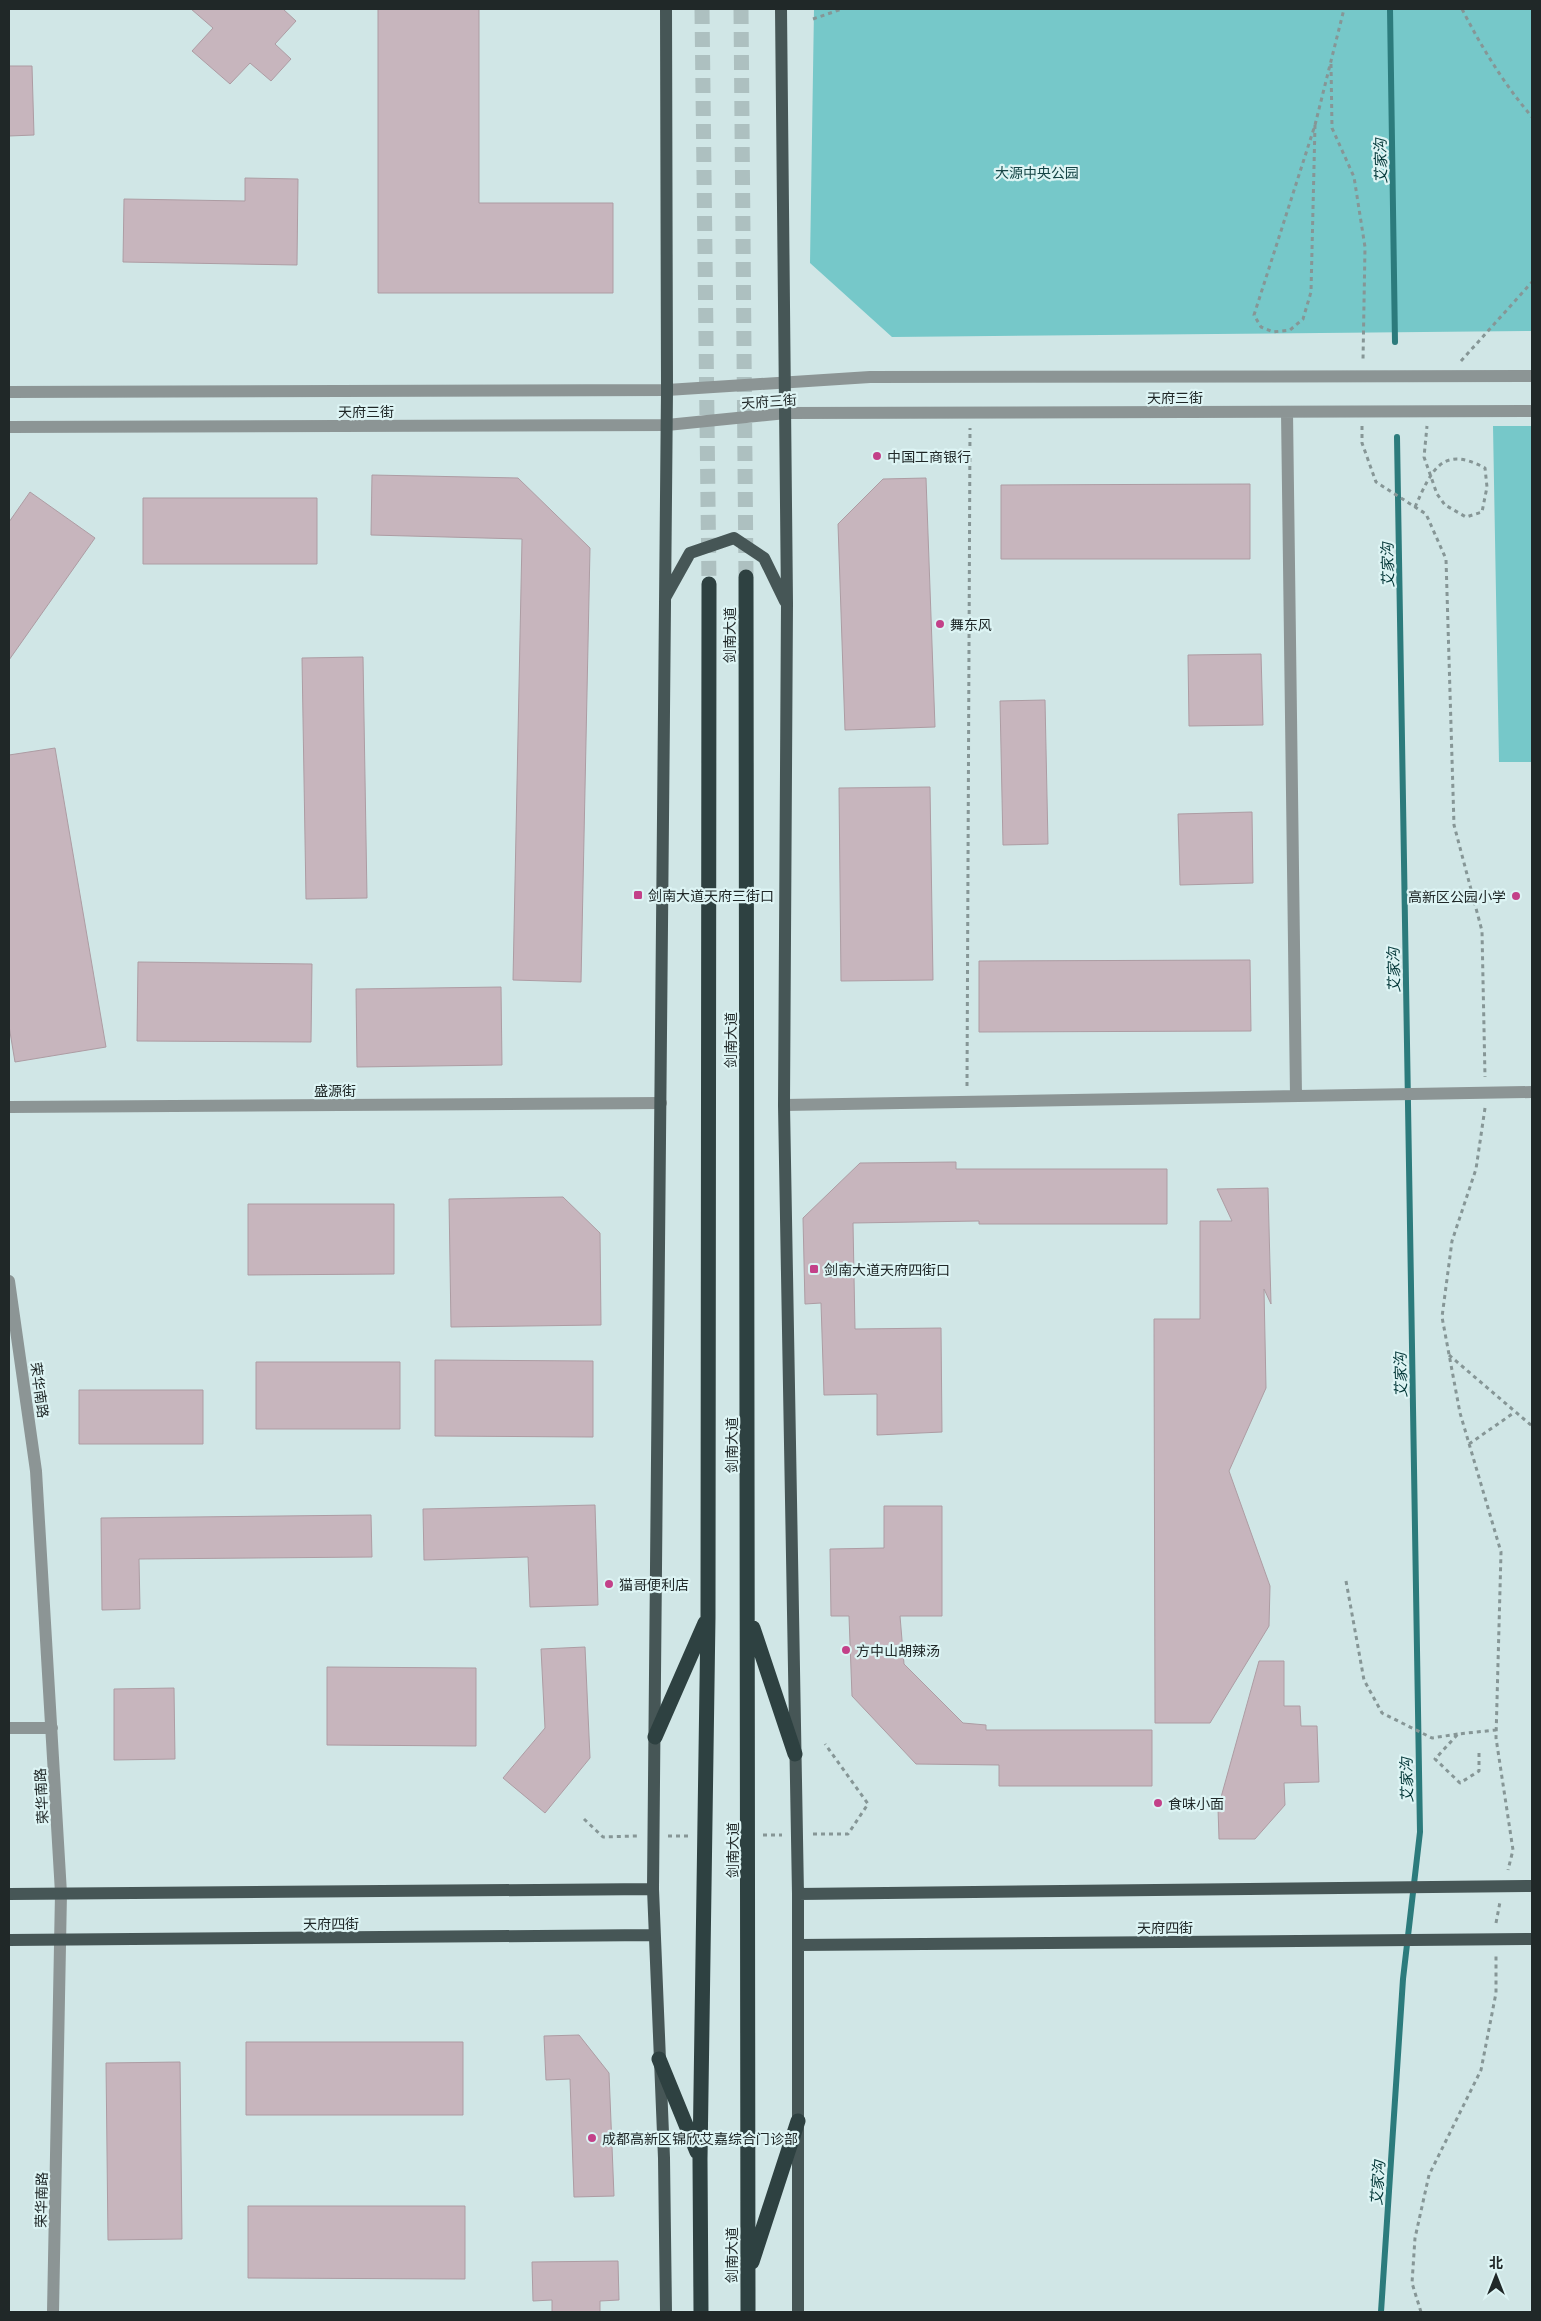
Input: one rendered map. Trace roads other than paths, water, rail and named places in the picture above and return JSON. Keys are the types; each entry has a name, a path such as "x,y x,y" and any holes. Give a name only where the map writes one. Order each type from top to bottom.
{"highway":[{"name":"剑南大道","path":"746,577 748,2312"},
{"name":"剑南大道","path":"701,2312 700,2159 708,1617 709,584"},
{"path":"748,1614 795,1754"},
{"path":"655,1737 708,1617"},
{"path":"659,2059 700,2159"},
{"path":"748,2276 798,2121"}],"main road":[{"path":"666,9 667,390 653,1890 664,2158 666,2312"},
{"path":"781,9 783,381 786,413 787,603 784,1105 798,1894 798,2312"},
{"path":"665,597 690,553 734,538 764,558 787,603"},
{"path":"798,1894 1532,1886"},
{"path":"9,1894 653,1890"},
{"name":"天府四街","path":"9,1940 654,1935"},
{"name":"天府四街","path":"798,1945 1532,1939"}],"street":[{"name":"天府三街","path":"9,392 667,390 783,381 870,377 1532,376"},
{"name":"天府三街","path":"9,427 666,425 786,413 1532,411"},
{"path":"1287,412 1296,1096"},
{"path":"784,1105 1532,1092"},
{"name":"盛源街","path":"9,1107 661,1103"},
{"name":"荣华南路","path":"9,1281 36,1471 61,1894 54,2312"},
{"path":"9,1728 52,1728"}],"waterway":[{"name":"艾家沟","path":"1390,9 1395,342"},
{"name":"艾家沟","path":"1381,2312 1403,1979 1420,1832 1397,437"}],"tunnel":[{"path":"702,9 709,584"},
{"path":"741,9 746,577"}],"place":[{"name":"中国工商银行","path":"877,456"},
{"name":"舞东风","path":"940,624"},
{"name":"剑南大道天府三街口","path":"638,895"},
{"name":"高新区公园小学","path":"1516,896"},
{"name":"剑南大道天府四街口","path":"814,1269"},
{"name":"猫哥便利店","path":"609,1584"},
{"name":"方中山胡辣汤","path":"846,1650"},
{"name":"食味小面","path":"1158,1803"},
{"name":"成都高新区锦欣艾嘉综合门诊部","path":"592,2138"}],"park label":[{"name":"大源中央公园","path":"1037,172"}]}
